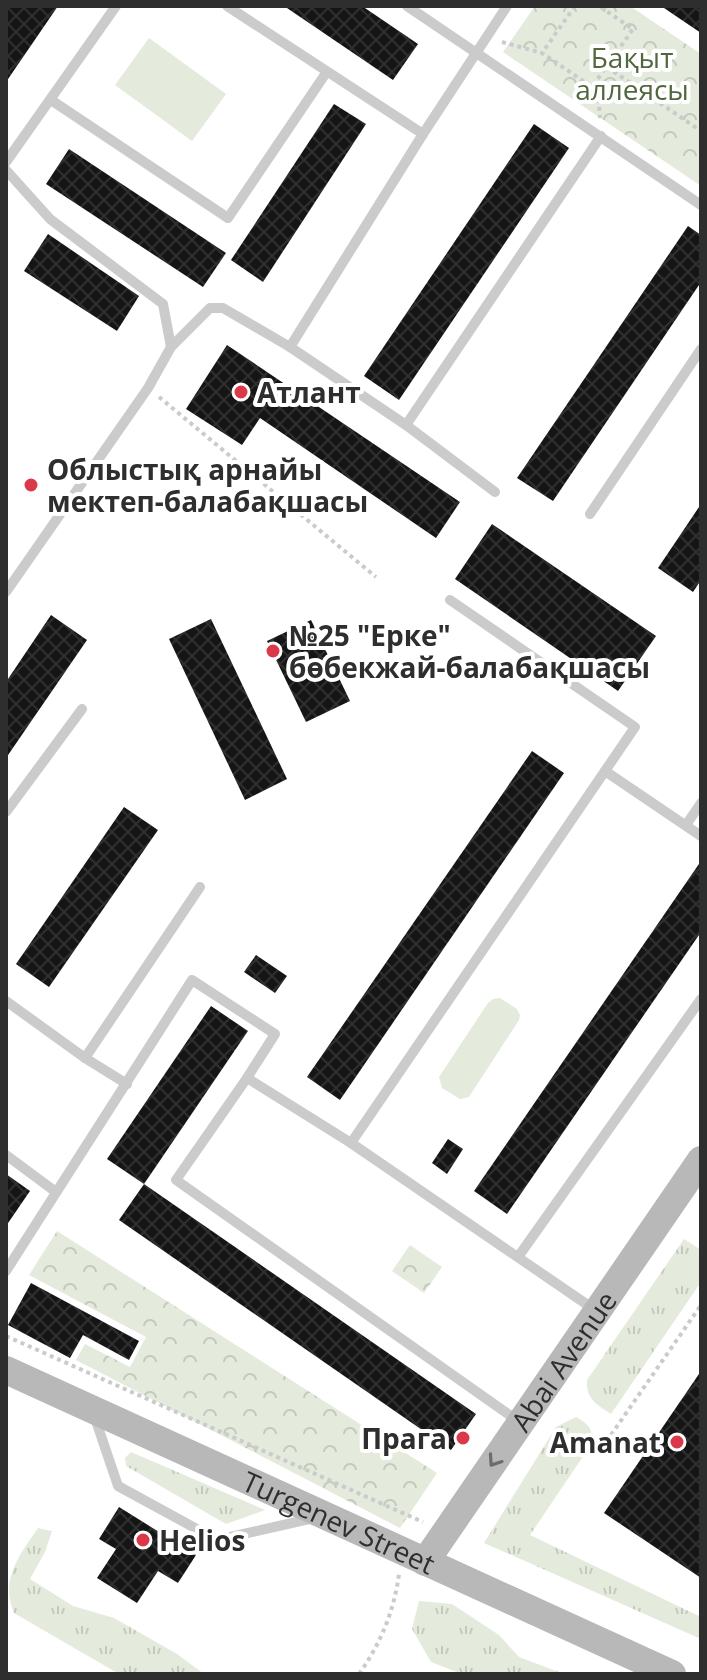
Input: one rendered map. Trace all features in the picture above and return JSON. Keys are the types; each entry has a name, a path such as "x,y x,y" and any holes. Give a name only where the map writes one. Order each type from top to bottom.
{"main road":[{"name":"Abai Avenue","path":"414,1557 520,1423 701,1160"},
{"name":"Turgenev Street","path":"6,1370 672,1674"}],"lane":[{"path":"6,162 116,6"},
{"path":"227,6 423,134"},
{"path":"407,6 701,205"},
{"path":"290,347 507,6"},
{"path":"51,100 228,218 326,73"},
{"path":"406,425 601,136"},
{"path":"6,170 50,219 163,304 171,347"},
{"path":"6,592 148,388 171,347 210,308 223,308 290,347 406,425 495,492"},
{"path":"590,514 701,349"},
{"path":"351,1143 635,727 450,600"},
{"path":"6,812 82,709"},
{"path":"605,771 701,836"},
{"path":"686,825 701,803"},
{"path":"85,1058 200,887"},
{"path":"6,1271 192,980 275,1034 176,1180 520,1423"},
{"path":"518,1257 701,999"},
{"path":"6,1001 127,1084"},
{"path":"247,1078 351,1143 597,1311"},
{"path":"6,1155 56,1192"},
{"path":"93,1410 118,1486 217,1540 324,1516"}],"path":[{"path":"542,53 575,6"},
{"path":"486,38 542,53 592,87 633,29 599,6"},
{"path":"606,67 701,131"},
{"path":"597,81 601,136"},
{"path":"148,388 376,577"},
{"path":"611,1435 701,1305"},
{"path":"6,1336 423,1522"},
{"path":"359,1674 373,1654 390,1618 414,1557"}],"green space":[{"name":"Бақыт аллеясы","path":"535,6 630,6 701,54 701,186 503,52"},
{"path":"149,38 226,94 192,141 115,85"},
{"path":"500,998 517,1009 519,1020 469,1097 460,1099 442,1088 439,1077 488,1003"},
{"path":"57,1231 437,1473 400,1528 76,1360 85,1344 130,1367 146,1337 29,1275"},
{"path":"684,1239 701,1250 701,1282 611,1414 590,1396 587,1380"},
{"path":"410,1245 442,1267 424,1293 392,1271"},
{"path":"576,1417 589,1427 592,1443 530,1535 701,1617 701,1639 484,1543 556,1427"},
{"path":"131,1452 265,1510 226,1524 126,1466 125,1458"},
{"path":"38,1528 52,1531 30,1579 73,1606 114,1618 177,1654 204,1674 119,1674 14,1613 10,1601 10,1579 18,1558"},
{"path":"419,1601 452,1604 499,1635 519,1657 564,1674 462,1674 431,1662 412,1629"}],"building":[{"path":"6,6 58,6 6,82"},
{"path":"284,6 362,6 418,44 393,80"},
{"path":"661,6 701,6 701,33"},
{"path":"334,104 366,124 263,282 231,260"},
{"path":"534,124 569,148 399,400 364,376"},
{"path":"69,149 226,253 203,287 46,184"},
{"path":"688,226 701,235 701,282 553,501 517,478"},
{"path":"48,234 139,296 117,331 24,271"},
{"path":"227,345 460,502 436,538 260,418 242,445 186,409"},
{"path":"701,504 701,580 693,592 658,568"},
{"path":"492,524 656,636 618,691 455,579"},
{"path":"51,615 87,640 6,758 6,682"},
{"path":"211,619 287,779 245,800 169,639"},
{"path":"311,620 350,701 306,722 267,641"},
{"path":"532,751 564,773 340,1100 307,1077"},
{"path":"124,807 158,830 49,987 16,964"},
{"path":"701,861 701,932 507,1214 474,1191"},
{"path":"256,955 287,976 275,993 244,972"},
{"path":"211,1006 248,1031 144,1184 107,1159"},
{"path":"448,1139 463,1149 447,1174 432,1163"},
{"path":"6,1174 30,1191 6,1226"},
{"path":"144,1184 476,1414 451,1450 119,1220"},
{"path":"31,1283 139,1341 129,1360 83,1335 70,1358 8,1325"},
{"name":"Amanat","path":"701,1371 701,1578 604,1513"},
{"path":"119,1507 196,1555 178,1583 158,1571 137,1603 97,1578 116,1549 99,1539"}],"place":[{"name":"Атлант","path":"241,392"},
{"name":"Облыстық арнайы мектеп-балабақшасы","path":"31,485"},
{"name":"№25 \"Ерке\" бөбекжай-балабақшасы","path":"273,651"},
{"name":"Прага","path":"463,1438"},
{"name":"Amanat","path":"677,1442"},
{"name":"Helios","path":"143,1540"}]}
